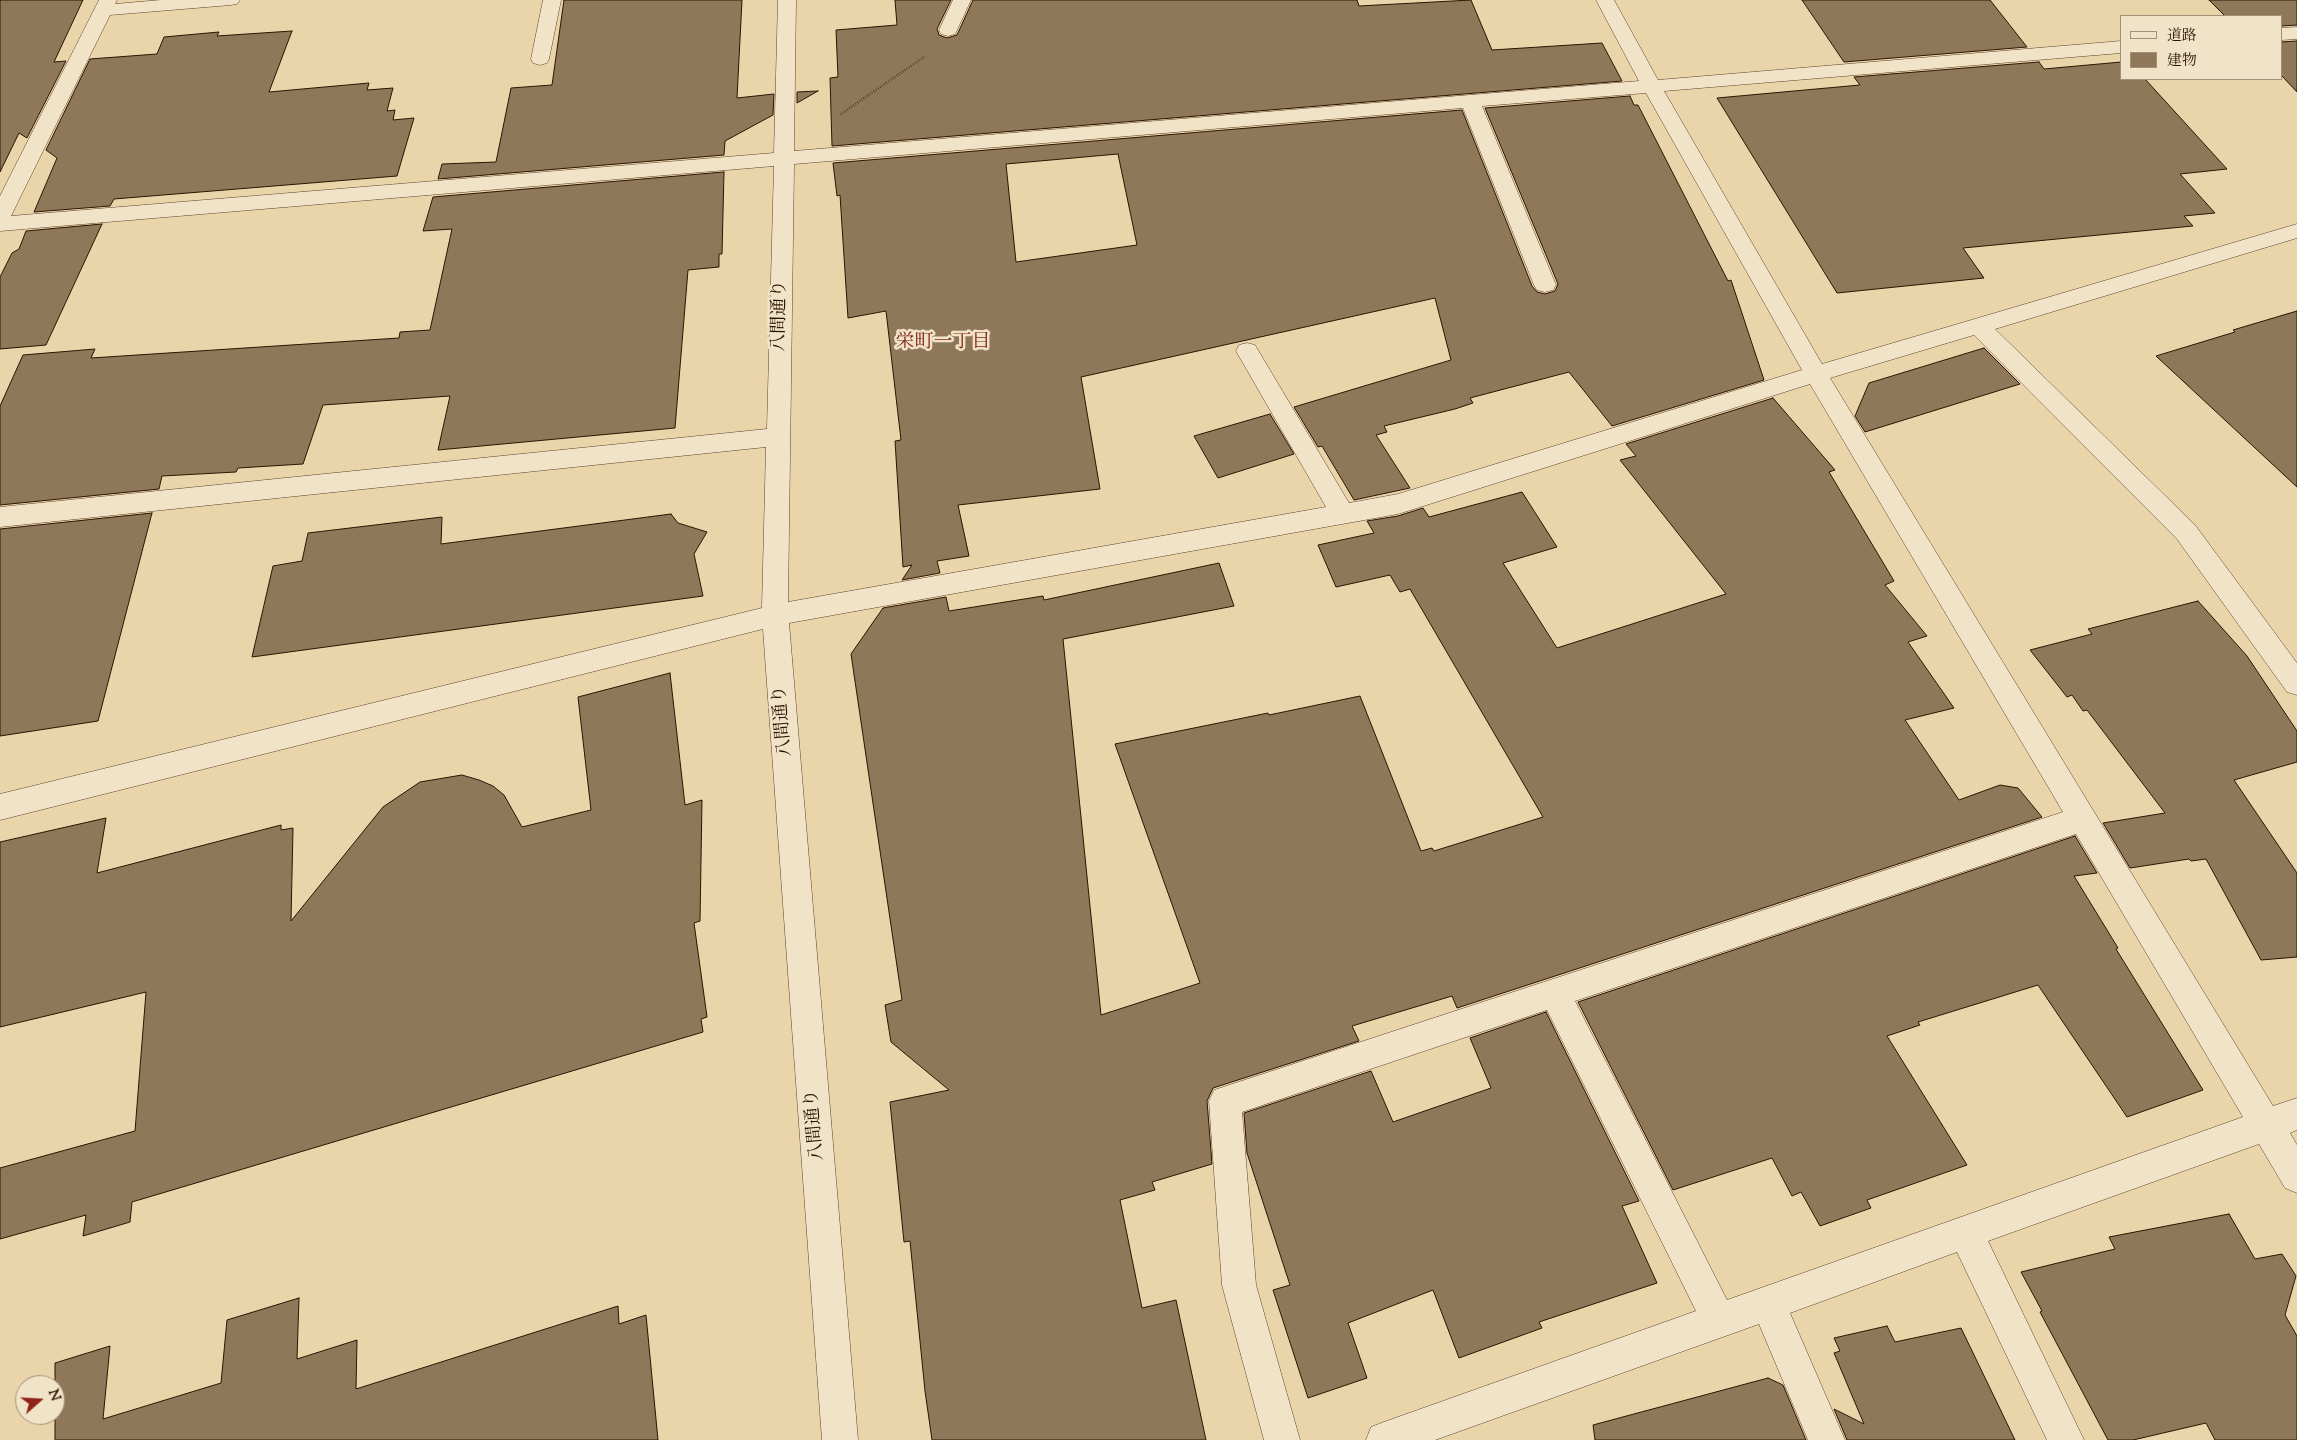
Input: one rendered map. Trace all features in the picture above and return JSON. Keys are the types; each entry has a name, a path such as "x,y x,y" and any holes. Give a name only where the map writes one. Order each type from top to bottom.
{"street":[{"path":"0,217 106,5 231,0"},
{"path":"540,59 552,0"},
{"name":"八間通り","path":"787,0 775,615 840,1440"},
{"path":"948,30 962,0"},
{"path":"1605,0 1652,87 1816,374 2083,819 2282,1120 2297,1176"},
{"path":"2282,34 2297,32"},
{"path":"0,224 784,148 1470,102 2120,47"},
{"path":"1470,102 1545,285"},
{"path":"0,807 775,615 1398,504 1816,374 2297,231"},
{"path":"1979,326 2186,532 2297,684"},
{"path":"1247,351 1343,514"},
{"path":"0,517 778,437"},
{"path":"1282,1440 1238,1285 1225,1101 2083,819"},
{"path":"1555,994 1719,1321"},
{"path":"1384,1440 2282,1120"},
{"path":"1966,1233 2066,1440"},
{"path":"1768,1303 1827,1440"}],"path":[{"path":"784,148 835,118 916,64 930,53 948,30"}],"building":[{"path":"0,0 83,0 54,62 66,61 27,138 19,133 0,172"},
{"path":"564,0 742,0 737,98 774,94 773,115 725,141 724,155 438,179 442,164 496,162 511,88 552,85"},
{"path":"895,0 951,0 937,29 939,35 947,38 957,35 973,0 1357,0 1359,6 1471,0 1492,50 1602,43 1622,81 832,146 830,78 838,77 836,30 897,25"},
{"path":"1802,0 1990,0 2027,47 1844,62"},
{"path":"2209,0 2297,0 2297,25 2282,26 2282,15 2224,15"},
{"path":"292,31 269,92 369,83 367,90 393,88 387,111 395,110 393,120 414,118 397,176 114,199 110,206 34,212 57,158 46,150 90,59 157,54 164,37 219,32 217,36"},
{"path":"2297,41 2297,92 2282,76 2282,42"},
{"path":"2039,62 2044,69 2120,62 2120,80 2146,80 2227,169 2180,174 2215,213 2184,216 2193,226 1963,248 1984,278 1837,293 1717,98 1860,85 1854,77"},
{"path":"818,91 797,103 797,92"},
{"path":"1630,96 1634,105 1638,105 1728,281 1731,280 1764,380 1612,426 1569,372 1470,398 1473,403 1384,426 1387,432 1376,435 1410,488 1354,500 1322,446 1318,447 1294,407 1451,360 1435,298 1081,377 1100,489 958,505 969,556 937,561 940,573 902,580 912,565 903,567 895,441 901,440 886,311 848,318 840,195 837,196 833,163 1462,110 1532,286 1537,292 1545,294 1555,291 1558,284 1485,108","holes":["1118,154 1137,245 1016,262 1006,164"]},
{"path":"724,172 722,254 719,254 719,267 688,270 675,428 438,450 450,396 323,405 303,464 238,468 236,472 162,476 159,489 0,505 0,406 23,355 95,349 91,358 399,338 400,332 430,330 452,229 423,231 433,197"},
{"path":"102,224 46,345 0,349 0,277 12,253 19,249 26,231"},
{"path":"2297,311 2297,487 2156,356"},
{"path":"1984,348 2020,384 1865,432 1855,416 1869,383"},
{"path":"1773,398 1835,470 1829,472 1894,581 1885,585 1927,636 1908,642 1954,708 1905,720 1959,800 2000,785 2018,788 2042,817 1457,1008 1452,996 1352,1026 1359,1041 1213,1088 1207,1101 1212,1164 1152,1182 1155,1190 1120,1200 1142,1308 1176,1300 1206,1440 932,1440 925,1391 910,1241 904,1242 890,1102 949,1090 891,1042 885,1005 902,1000 851,654 883,608 946,597 949,611 1043,596 1044,600 1219,563 1234,606 1063,639 1101,1015 1200,983 1115,744 1360,696 1421,851 1432,848 1434,851 1543,817 1410,589 1400,592 1390,575 1336,587 1318,545 1374,533 1367,521 1398,516 1423,508 1429,517 1522,492 1557,547 1503,563 1557,648 1726,594 1620,460 1636,456 1626,444"},
{"path":"1270,414 1294,454 1218,478 1194,436"},
{"path":"152,513 98,721 0,736 0,529"},
{"path":"671,514 678,523 707,532 694,554 703,596 252,657 273,566 302,561 308,533 442,517 441,544"},
{"path":"2198,601 2247,656 2297,731 2297,762 2234,780 2297,873 2297,957 2261,960 2206,859 2191,861 2189,859 2130,868 2103,823 2165,813 2087,710 2083,711 2072,695 2067,697 2030,650 2092,634 2088,629"},
{"path":"670,673 685,805 702,800 700,921 694,923 707,1017 701,1019 703,1032 132,1202 130,1222 83,1236 86,1215 0,1239 0,1168 135,1131 146,992 0,1027 0,842 106,818 97,873 281,825 281,830 293,828 291,921 383,807 420,782 462,775 493,786 504,795 522,827 591,810 578,697"},
{"path":"2075,836 2097,873 2074,876 2118,948 2116,949 2203,1090 2127,1117 2038,985 1918,1022 1920,1025 1887,1036 1967,1165 1867,1200 1871,1208 1820,1226 1801,1192 1792,1196 1772,1158 1673,1190 1578,1002"},
{"path":"1546,1012 1639,1201 1622,1206 1657,1283 1539,1322 1542,1328 1459,1358 1433,1290 1348,1323 1367,1378 1308,1398 1273,1290 1290,1285 1247,1153 1244,1113 1371,1071 1393,1122 1491,1088 1470,1038"},
{"path":"2229,1214 2255,1259 2282,1254 2296,1276 2285,1315 2297,1336 2297,1440 2215,1440 2206,1423 2133,1440 2108,1440 2040,1312 2042,1311 2021,1272 2115,1249 2109,1237"},
{"path":"299,1298 297,1359 357,1340 356,1389 618,1306 619,1324 646,1315 658,1440 55,1440 55,1425 65,1425 65,1375 55,1375 55,1363 110,1346 103,1419 221,1383 227,1320"},
{"path":"1887,1326 1895,1342 1961,1328 2015,1440 1847,1440 1834,1409 1864,1424 1834,1353 1840,1351 1834,1338"},
{"path":"1768,1378 1783,1385 1806,1440 1595,1440 1593,1425"}],"district":[{"name":"栄町一丁目","path":"943,344"}]}
